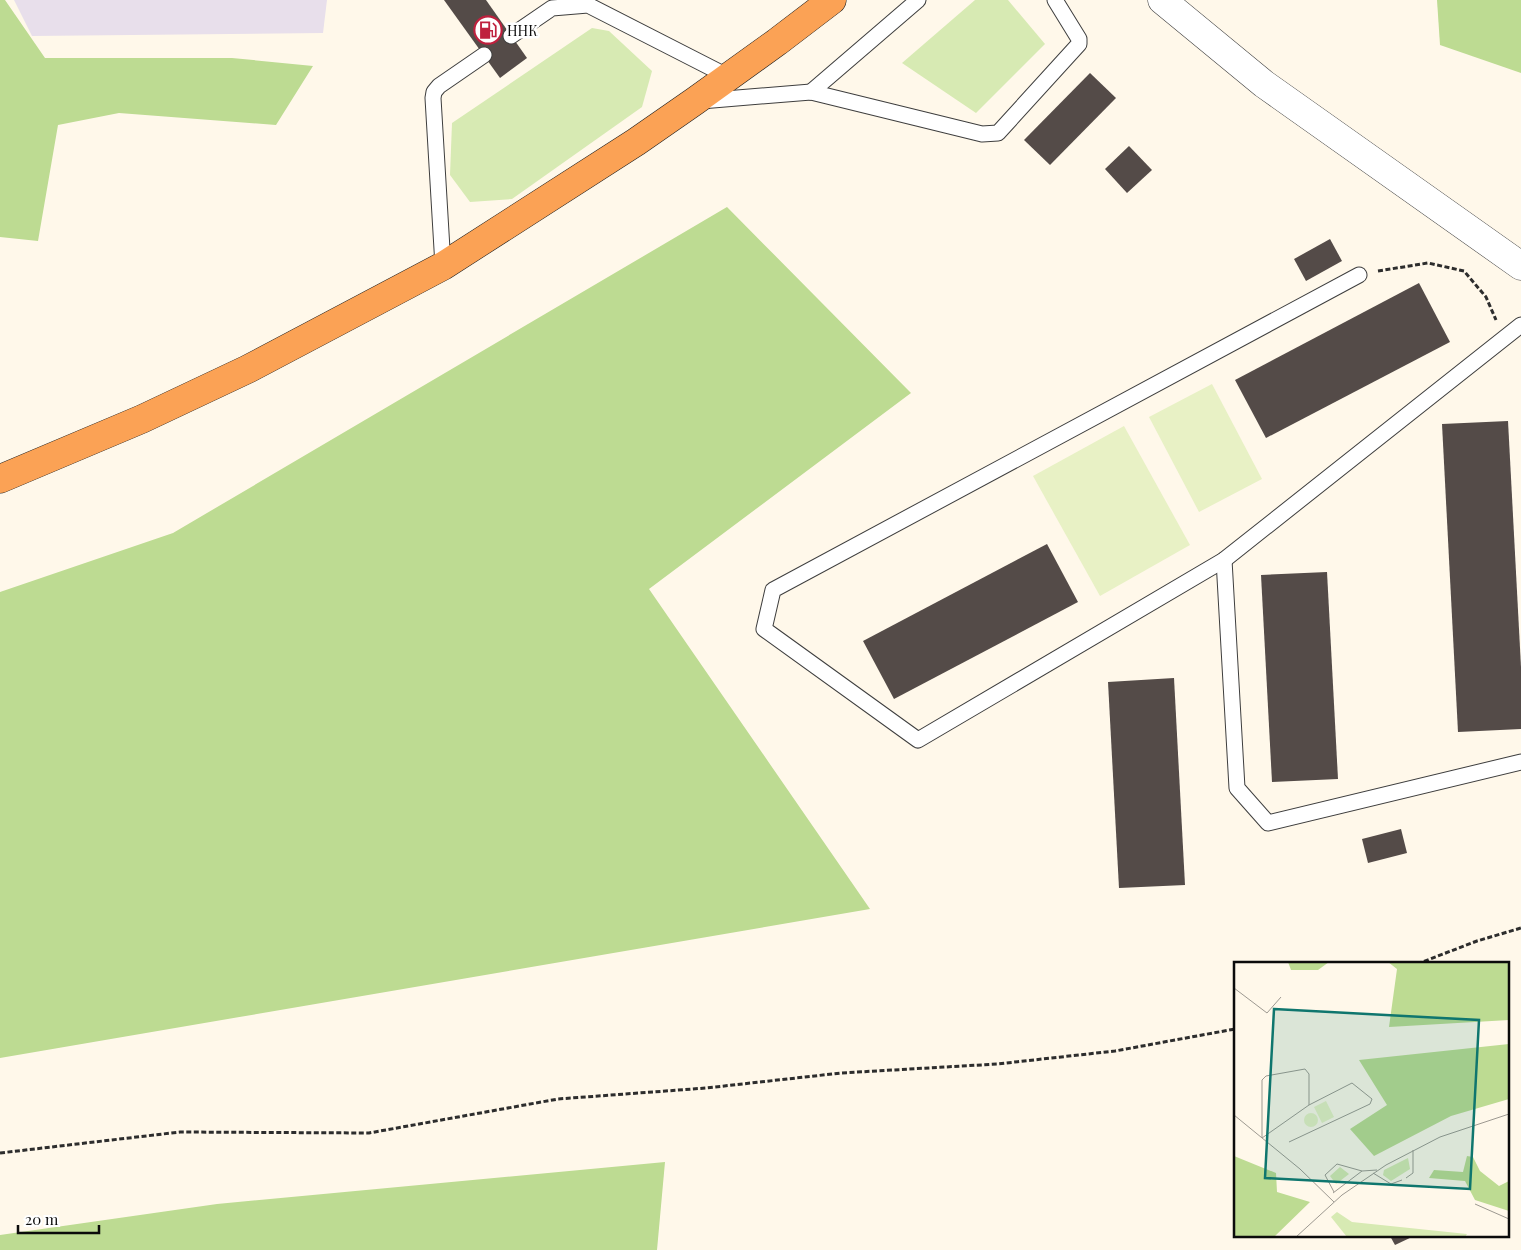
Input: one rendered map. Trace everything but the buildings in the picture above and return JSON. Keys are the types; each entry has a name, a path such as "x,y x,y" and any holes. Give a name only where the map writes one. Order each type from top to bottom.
{"highway":[{"path":"0,479 142,419 248,369 443,266 636,142 729,77 832,0"}],"street":[{"path":"1162,0 1264,84 1521,266"}],"lane":[{"path":"811,92 918,0"},
{"path":"695,101 811,92 982,134 998,132 1079,44 1079,39 1055,0"},
{"path":"511,36 552,8 588,5 729,77"},
{"path":"443,266 434,92 439,86 484,55"},
{"path":"1359,275 773,590 764,630 918,740 1224,560 1521,325"},
{"path":"1224,560 1237,788 1268,823 1521,762"}],"path":[{"path":"1359,275 1428,263 1464,271 1486,297 1504,339"},
{"path":"1422,962 1477,941 1521,928"},
{"path":"0,1153 180,1132 368,1133 558,1099 706,1088 841,1073 998,1064 1115,1051 1234,1029"}],"shaded area":[{"path":"14,0 327,0 323,33 32,36"}],"green space":[{"path":"0,0 5,0 45,58 232,58 313,66 276,125 119,113 58,125 38,241 0,237"},
{"path":"975,0 1008,0 1045,44 976,113 902,63"},
{"path":"1437,0 1521,0 1521,73 1440,45"},
{"path":"592,28 609,31 652,71 642,107 512,199 470,202 450,175 452,123"},
{"path":"727,207 911,393 649,589 870,909 0,1058 0,592 173,533"},
{"path":"1212,384 1262,479 1199,512 1149,417"},
{"path":"1124,426 1190,545 1100,596 1033,476"},
{"path":"665,1162 657,1250 0,1250 0,1235 217,1204"}],"place":[{"name":"ННК","path":"488,30"}]}
